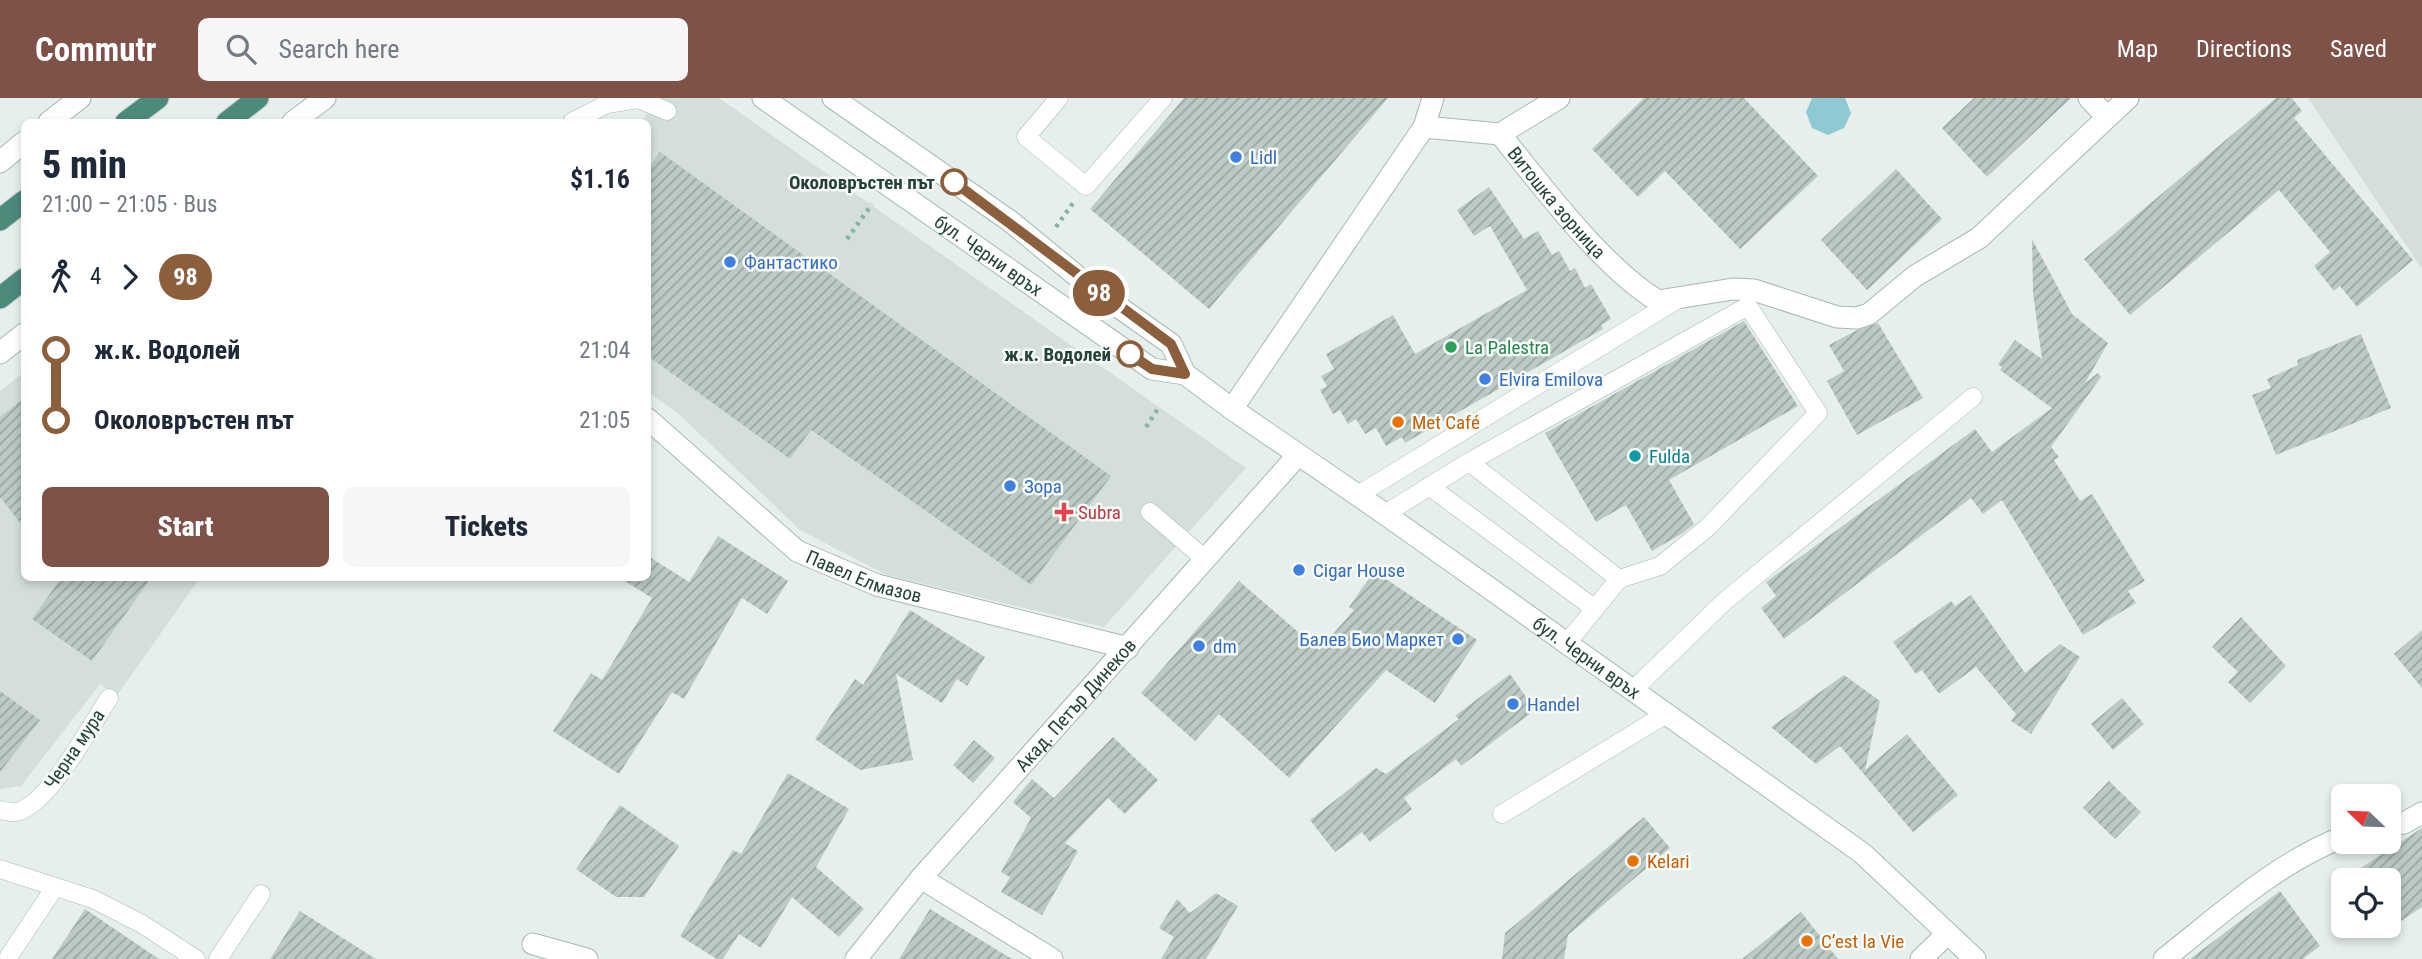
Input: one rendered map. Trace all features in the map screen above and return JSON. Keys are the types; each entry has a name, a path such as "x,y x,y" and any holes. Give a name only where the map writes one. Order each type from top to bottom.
{"highway":[{"path":"130,119 158,98"},
{"path":"231,119 258,98"},
{"path":"0,220 21,203"},
{"path":"0,298 21,281"}],"street":[{"path":"53,119 80,98"},
{"path":"297,119 325,98"},
{"name":"бул. Черни връх","path":"763,98 1152,369 1185,374 1567,643 1862,853 1975,959"},
{"name":"бул. Черни връх","path":"833,98 1010,221 1089,286 1171,344 1185,374"},
{"path":"1232,409 1424,127 1433,98"},
{"name":"Витошка зорница","path":"1559,98 1500,134 1557,205 1637,289 1658,301 1676,300"},
{"path":"2089,98 2107,117"},
{"path":"1676,300 1733,289 1754,290 1837,317 1857,318 1870,314 1915,276 1979,238 2128,98"},
{"path":"1424,127 1500,134"},
{"path":"0,162 21,144"},
{"path":"0,353 21,336"},
{"name":"Павел Елмазов","path":"651,422 797,551 877,584 1128,648"},
{"name":"Акад. Петър Динеков","path":"856,959 921,878 1298,455"},
{"path":"2401,823 2422,813"},
{"path":"2164,959 2252,890 2331,843"},
{"path":"921,878 1052,959"},
{"path":"1921,959 1947,933"},
{"path":"533,944 587,959"}],"lane":[{"path":"1059,98 1026,136 1086,186 1163,98"},
{"path":"578,119 607,104 638,99 667,111"},
{"path":"1358,495 1676,300"},
{"path":"1385,514 1469,462 1748,306 1818,413 1707,528 1660,566 1619,579 1567,643"},
{"path":"1633,690 1725,601 1973,397"},
{"path":"1469,462 1619,579"},
{"path":"1429,486 1595,609"},
{"path":"1150,512 1206,560"},
{"name":"Черна мура","path":"0,810 16,812 34,804 47,790 108,698"},
{"path":"1502,814 1666,714"},
{"path":"0,869 93,899 142,924 196,959"},
{"path":"9,956 55,887"},
{"path":"218,959 261,894"}],"path":[{"path":"1053,232 1086,186"},
{"path":"847,239 877,198"},
{"path":"1146,427 1159,407"}],"shaded area":[{"path":"659,98 719,98 1246,468 1104,627 887,575 800,530 680,415 651,394 651,119 643,119"},
{"path":"2308,98 2422,98 2422,269"},
{"path":"21,374 21,581 198,581 117,695 100,684 21,786 0,789 0,391"}],"water":[{"path":"1812,98 1845,98 1851,113 1844,128 1828,135 1812,128 1806,112"}],"building":[{"name":"Lidl","path":"1184,98 1388,98 1209,309 1090,209"},
{"path":"1644,98 1744,98 1818,176 1740,249 1665,171 1638,197 1592,149"},
{"path":"1974,98 2071,98 1987,177 1942,128"},
{"path":"2276,98 2292,98 2302,111 2294,118 2413,260 2357,307 2340,286 2334,291 2314,266 2330,252 2279,190 2130,315 2084,259"},
{"name":"Фантастико","path":"660,152 1111,476 1031,585 811,430 790,459 651,358 651,165"},
{"path":"1896,169 1942,219 1867,290 1821,240"},
{"path":"1489,187 1524,239 1538,231 1552,255 1559,251 1570,271 1575,268 1585,288 1591,284 1611,319 1601,325 1603,329 1405,443 1402,437 1386,446 1376,428 1365,434 1356,419 1348,424 1340,410 1333,414 1320,390 1327,386 1321,376 1334,369 1326,354 1393,315 1415,354 1527,290 1490,226 1474,236 1457,210"},
{"path":"2032,239 2072,314 2108,343 2085,383 2098,373 2101,377 2051,447 2059,457 2054,460 2080,501 2092,494 2145,581 2128,591 2136,603 2083,635 2002,500 1983,514 1971,498 1784,639 1761,608 1776,596 1766,582 1975,429 1992,452 2052,408 2000,370 2002,367 1998,364 2015,340 2042,359 2033,293"},
{"name":"Fulda","path":"1744,321 1798,406 1669,480 1694,524 1652,551 1626,505 1596,522 1545,433"},
{"path":"1878,323 1923,398 1857,435 1827,381 1844,371 1829,345 1855,331"},
{"path":"2361,334 2391,408 2276,455 2252,395 2271,388 2267,379 2298,365 2297,360"},
{"path":"21,400 21,524 0,497 0,417"},
{"path":"718,536 788,581 767,614 742,598 684,699 672,692 619,774 553,731 591,673 602,680 652,598 625,581 651,581 651,558 689,582"},
{"path":"1374,571 1477,640 1435,703 1386,670 1289,778 1219,714 1195,741 1141,693 1239,581 1319,650 1354,610 1349,607"},
{"path":"59,581 149,581 92,661 32,619"},
{"path":"1971,595 2025,673 2060,644 2080,657 2031,734 2011,721 2016,714 1976,667 1939,694 1922,670 1916,674 1893,642 1951,601 1955,606"},
{"path":"910,610 985,657 967,686 957,679 942,703 896,674 913,760 860,770 815,739 855,679 863,685"},
{"path":"2241,617 2286,666 2250,703 2228,682 2238,672 2212,647"},
{"path":"2422,630 2422,688 2394,654"},
{"path":"1510,674 1535,710 1461,766 1456,759 1404,798 1412,809 1370,842 1362,832 1335,852 1310,820 1376,768 1386,774 1459,719 1455,716"},
{"path":"1844,675 1880,701 1865,770 1907,734 1958,795 1913,832 1840,746 1816,764 1771,727"},
{"path":"0,691 40,720 0,772"},
{"path":"2122,698 2144,724 2113,750 2091,724"},
{"path":"1113,737 1158,780 1125,814 1108,798 1065,843 1078,851 1042,915 1001,892 1010,877 1001,872 1031,818 1013,802 1032,779 1054,798"},
{"path":"974,740 995,758 973,783 953,765"},
{"path":"788,773 849,809 816,867 864,909 839,937 792,897 761,948 739,934 723,959 717,959 680,936 733,850 741,854"},
{"path":"2109,781 2141,812 2115,839 2083,808"},
{"path":"620,805 679,846 644,897 616,897 576,869"},
{"path":"1644,817 1670,848 1568,935 1564,959 1502,959 1505,933"},
{"path":"2422,828 2422,907 2401,921 2401,868 2360,868 2382,854 2401,854 2401,842"},
{"path":"2280,891 2320,946 2303,959 2190,959"},
{"path":"1216,893 1238,906 1206,959 1161,959 1174,937 1159,928 1177,899 1190,913"},
{"path":"85,909 159,959 52,959"},
{"path":"930,909 1012,959 899,959"},
{"path":"300,911 376,959 270,959"},
{"path":"1801,912 1838,959 1742,959"}],"bus line":[{"name":"98","path":"954,182 1010,221 1089,286 1171,344 1185,374 1152,369 1130,354"}],"place":[{"name":"Lidl","path":"1236,157"},
{"name":"Околовръстен път","path":"954,182"},
{"name":"Фантастико","path":"730,262"},
{"name":"La Palestra","path":"1451,347"},
{"name":"ж.к. Водолей","path":"1130,354"},
{"name":"Elvira Emilova","path":"1485,379"},
{"name":"Met Café","path":"1398,422"},
{"name":"Fulda","path":"1635,456"},
{"name":"Зора","path":"1010,486"},
{"name":"Subra","path":"1064,512"},
{"name":"Cigar House","path":"1299,570"},
{"name":"Балев Био Маркет","path":"1458,639"},
{"name":"dm","path":"1199,646"},
{"name":"Handel","path":"1513,704"},
{"name":"Kelari","path":"1633,861"},
{"name":"C’est la Vie","path":"1807,941"}]}
